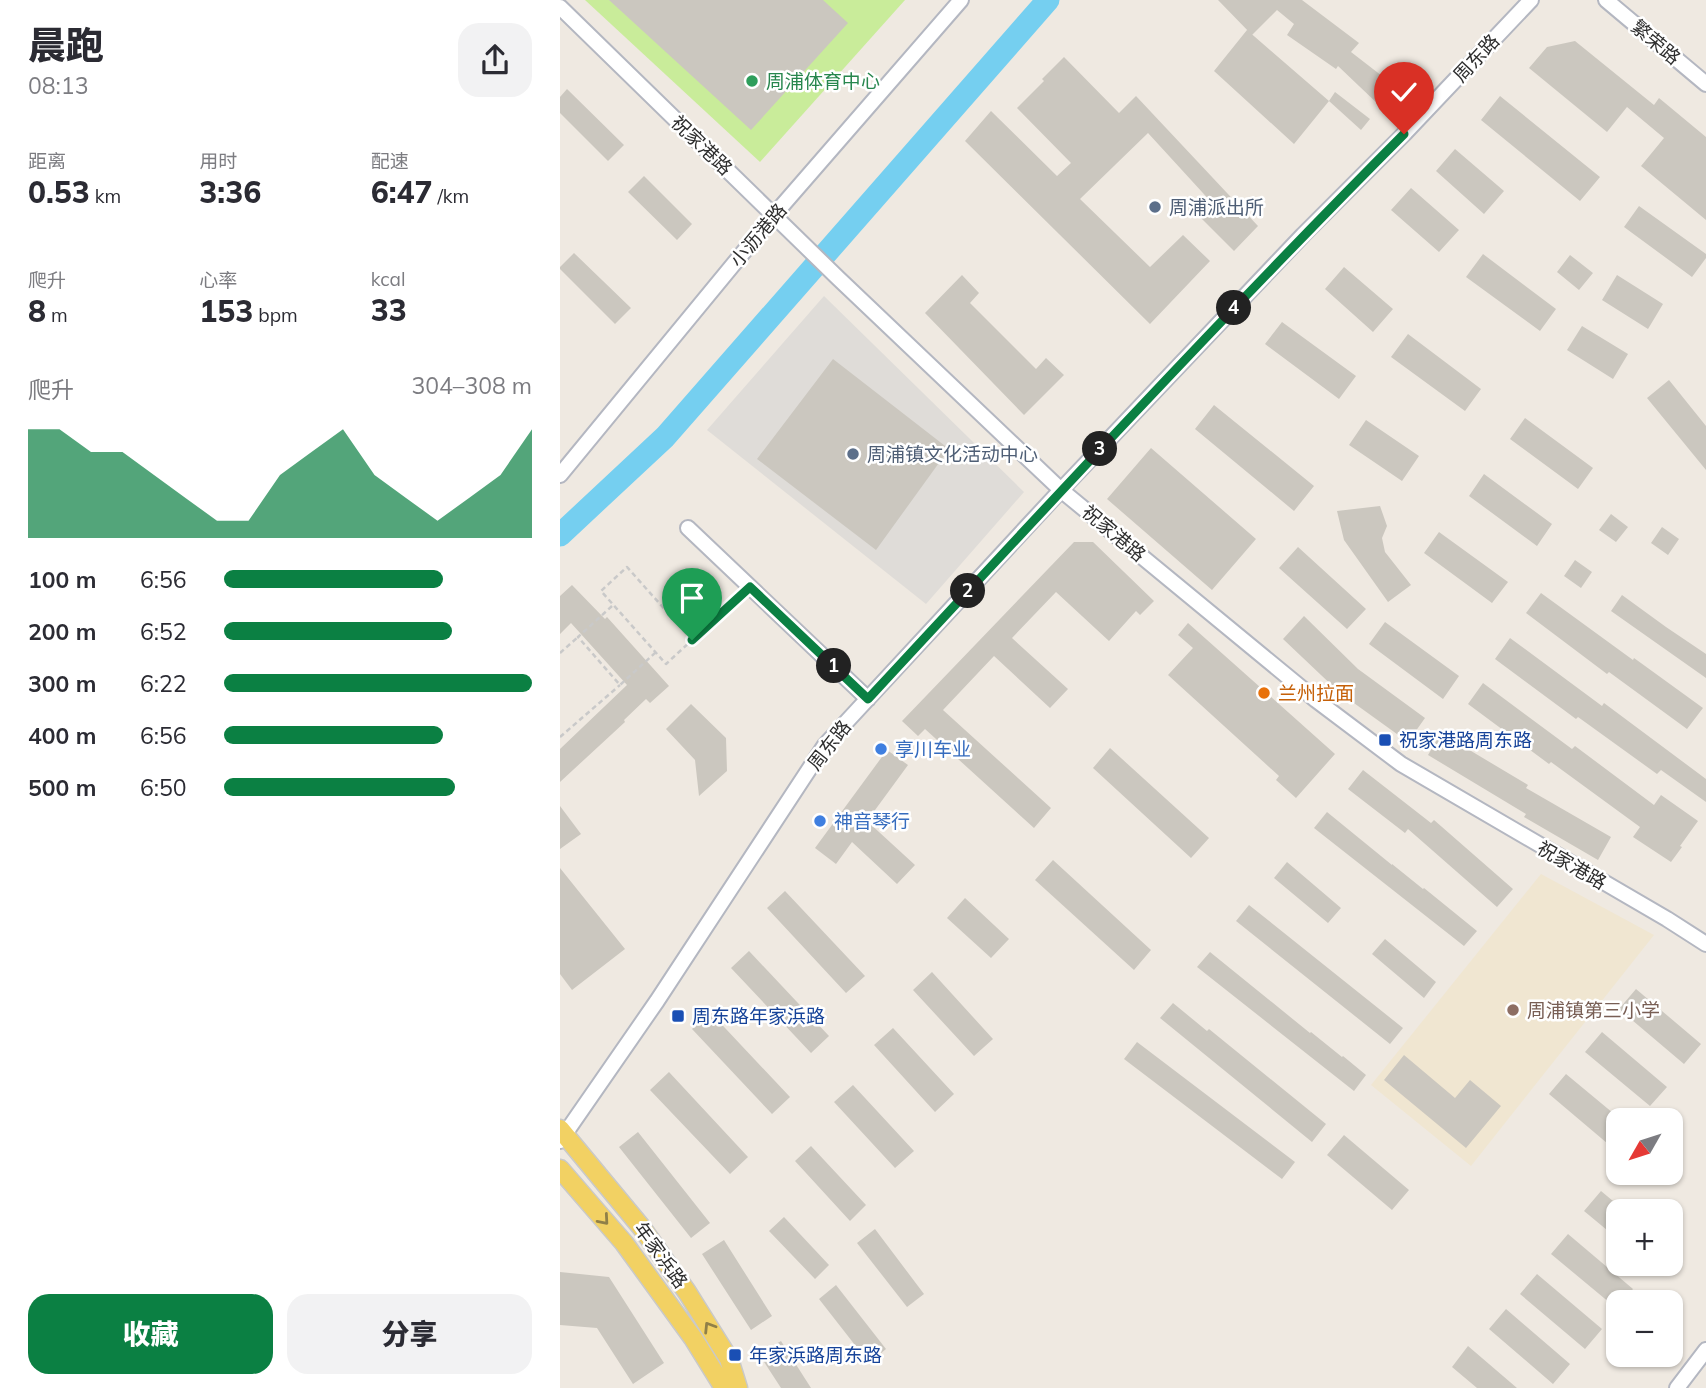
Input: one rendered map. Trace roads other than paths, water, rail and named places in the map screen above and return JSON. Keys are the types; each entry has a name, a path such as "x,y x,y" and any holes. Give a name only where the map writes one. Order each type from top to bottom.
{"main road":[{"name":"年家浜路","path":"561,1135 642,1228 687,1292 729,1359 738,1388"},
{"name":"年家浜路","path":"560,1168 624,1243 693,1338 724,1388"}],"street":[{"name":"小沥港路","path":"560,475 774,215 961,0"},
{"name":"周东路","path":"561,1135 657,1001 825,745 1303,235 1404,134 1531,0"},
{"name":"繁荣路","path":"1606,0 1706,84"},
{"name":"祝家港路","path":"560,7 838,278 1062,490 1316,700 1401,764 1706,944"},
{"path":"688,528 868,699"},
{"path":"1677,1388 1706,1350"}],"waterway":[{"path":"560,535 665,437 1048,0"}],"place":[{"name":"周浦体育中心","path":"752,81"},
{"name":"周浦派出所","path":"1155,207"},
{"name":"周浦镇文化活动中心","path":"853,454"},
{"name":"兰州拉面","path":"1264,693"},
{"name":"祝家港路周东路","path":"1385,740"},
{"name":"享川车业","path":"881,749"},
{"name":"神音琴行","path":"820,821"},
{"name":"周浦镇第三小学","path":"1513,1010"},
{"name":"周东路年家浜路","path":"678,1016"},
{"name":"年家浜路周东路","path":"735,1355"}]}
